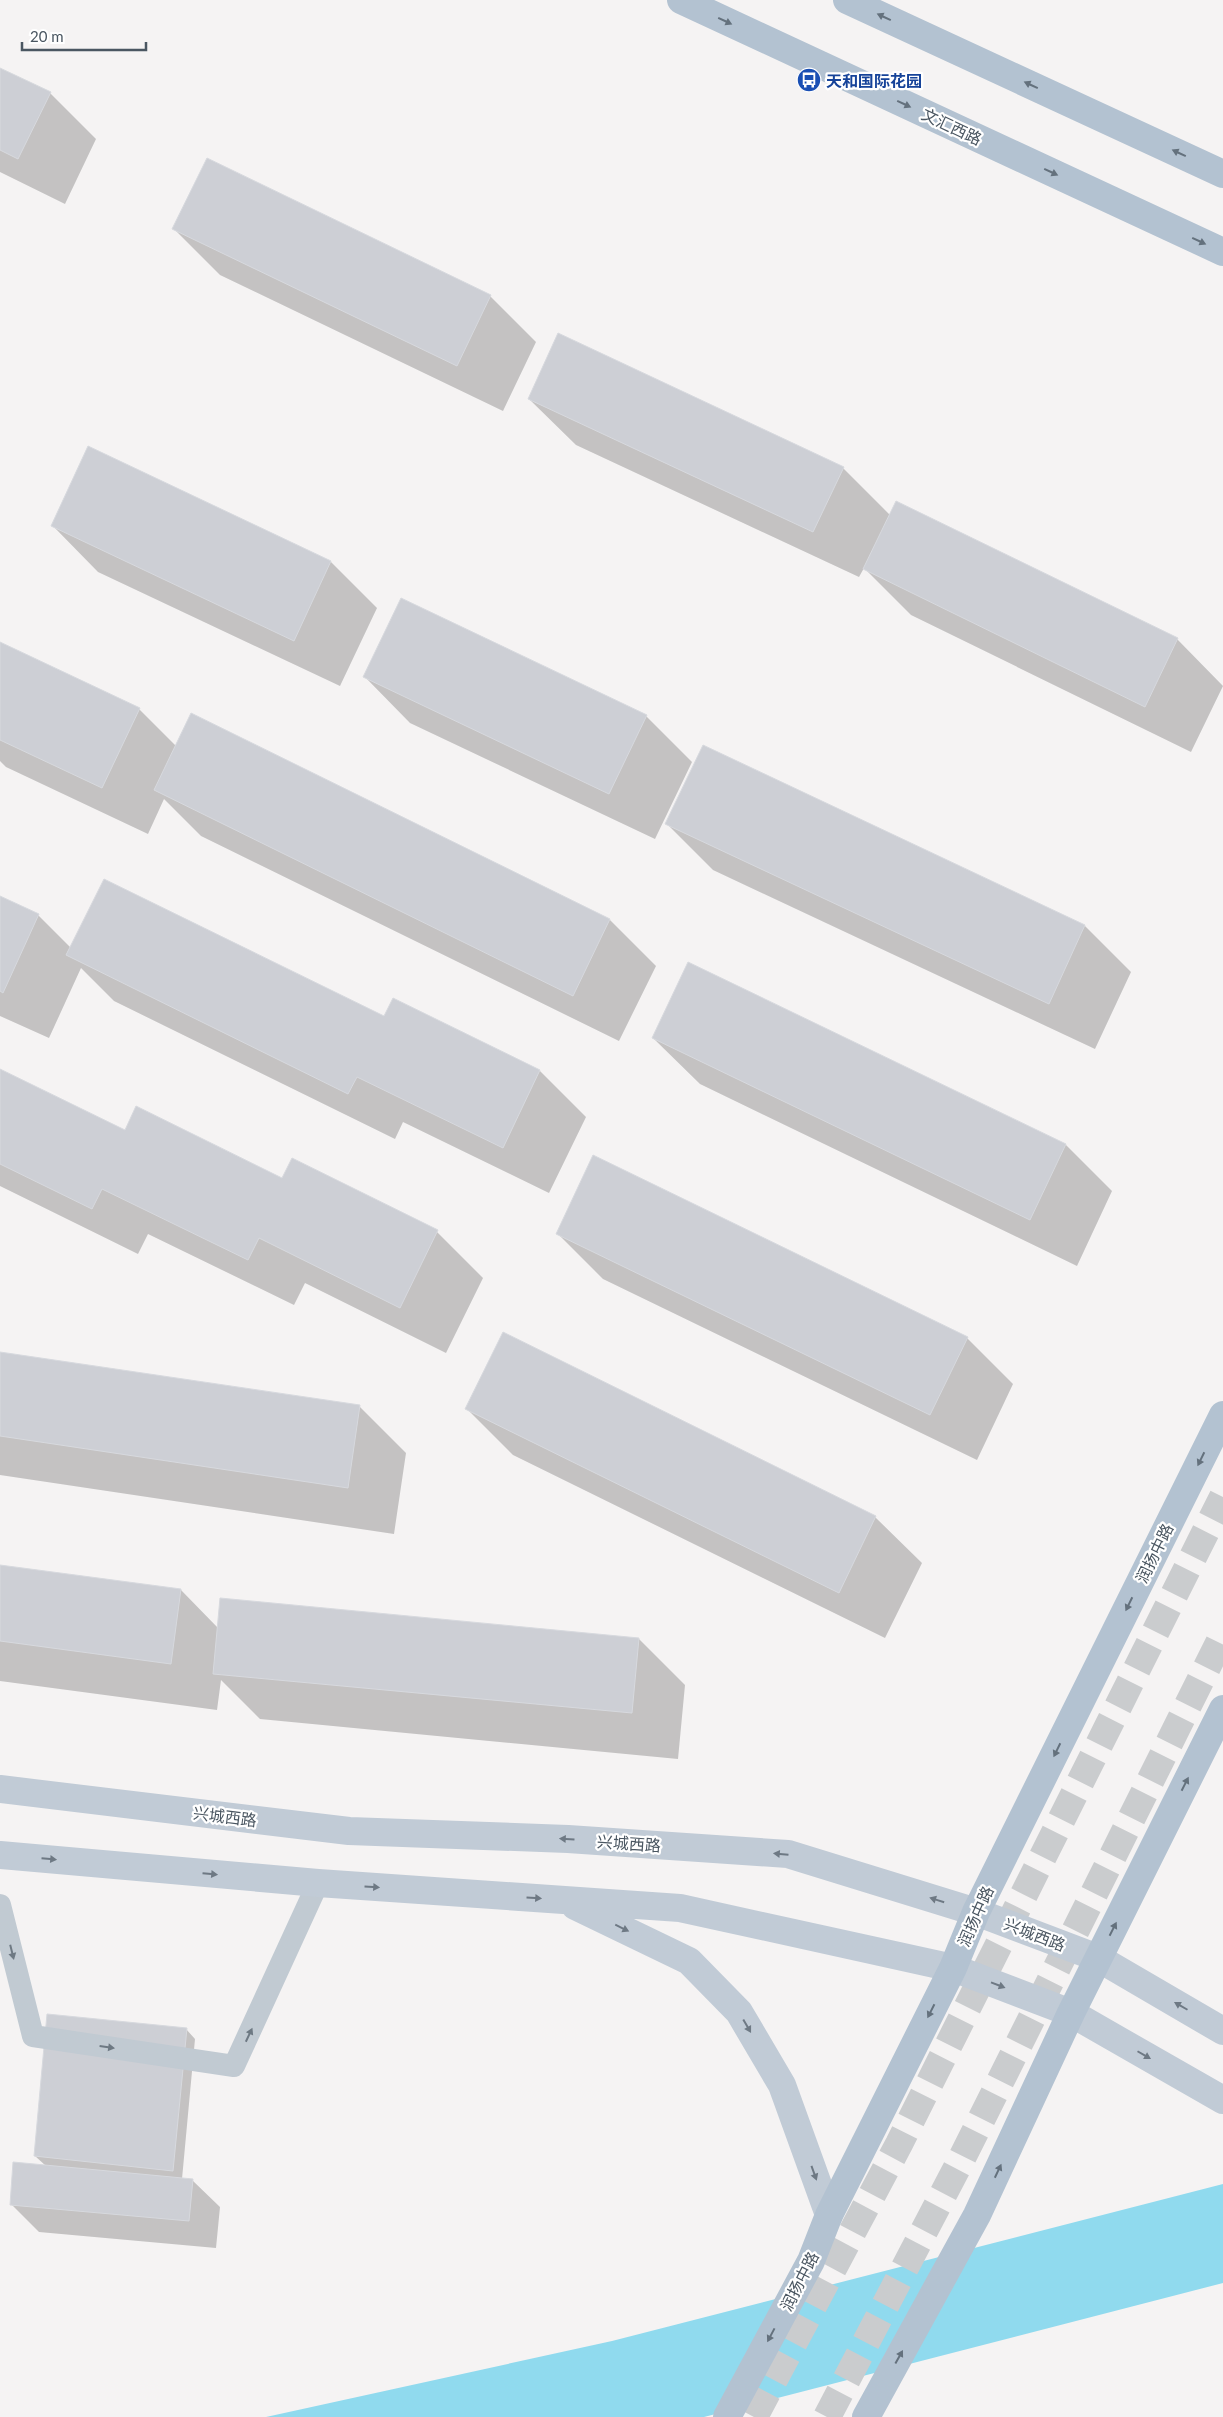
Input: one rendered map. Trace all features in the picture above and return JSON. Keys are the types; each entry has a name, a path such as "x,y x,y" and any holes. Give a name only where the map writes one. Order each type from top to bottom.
{"main road":[{"name":"文汇西路","path":"681,0 1223,252"},
{"path":"847,0 1223,174"},
{"name":"润扬中路","path":"727,2417 811,2261 829,2215 953,1968 976,1912 1223,1415"},
{"path":"871,2408 977,2215 1071,2013 1223,1709"}],"street":[{"name":"兴城西路","path":"0,1789 349,1831 568,1839 788,1854 976,1912 1098,1958 1223,2031"},
{"path":"0,1854 318,1883 680,1908 953,1968 1071,2013 1223,2100"},
{"path":"562,1900 689,1961 739,2012 782,2085 829,2215"}],"lane":[{"path":"0,1904 33,2036 234,2066 318,1883"}],"water":[{"path":"1223,2184 1223,2283 704,2417 266,2417 612,2341"}],"building":[{"path":"0,68 51,92 18,159 0,150"},
{"path":"207,158 491,295 457,366 172,229"},
{"path":"558,333 844,467 813,532 528,399"},
{"path":"88,446 331,561 294,641 51,526"},
{"path":"896,501 1178,638 1145,707 863,569"},
{"path":"401,598 647,715 609,794 363,677"},
{"path":"0,642 140,708 102,788 0,740"},
{"path":"191,713 610,919 573,996 154,790"},
{"path":"703,745 1085,925 1049,1004 665,824"},
{"path":"104,879 384,1016 393,998 540,1070 503,1148 357,1077 348,1094 66,955"},
{"path":"0,896 39,914 3,993 0,991"},
{"path":"688,962 1066,1144 1030,1220 652,1038"},
{"path":"0,1069 125,1130 136,1106 282,1178 292,1158 438,1230 400,1308 259,1238 248,1260 102,1189 92,1209 0,1164"},
{"path":"593,1155 968,1337 930,1415 556,1234"},
{"path":"503,1332 876,1516 839,1593 465,1409"},
{"path":"0,1352 360,1405 348,1488 0,1436"},
{"path":"0,1565 181,1589 171,1664 0,1641"},
{"path":"220,1598 639,1638 632,1713 213,1674"},
{"path":"47,2014 187,2028 173,2171 34,2156"},
{"path":"13,2162 193,2179 189,2221 10,2205"}],"tunnel":[{"path":"754,2417 899,2144 1223,1497"},
{"path":"827,2417 960,2162 1223,1635"}],"place":[{"name":"天和国际花园","path":"809,80"}]}
